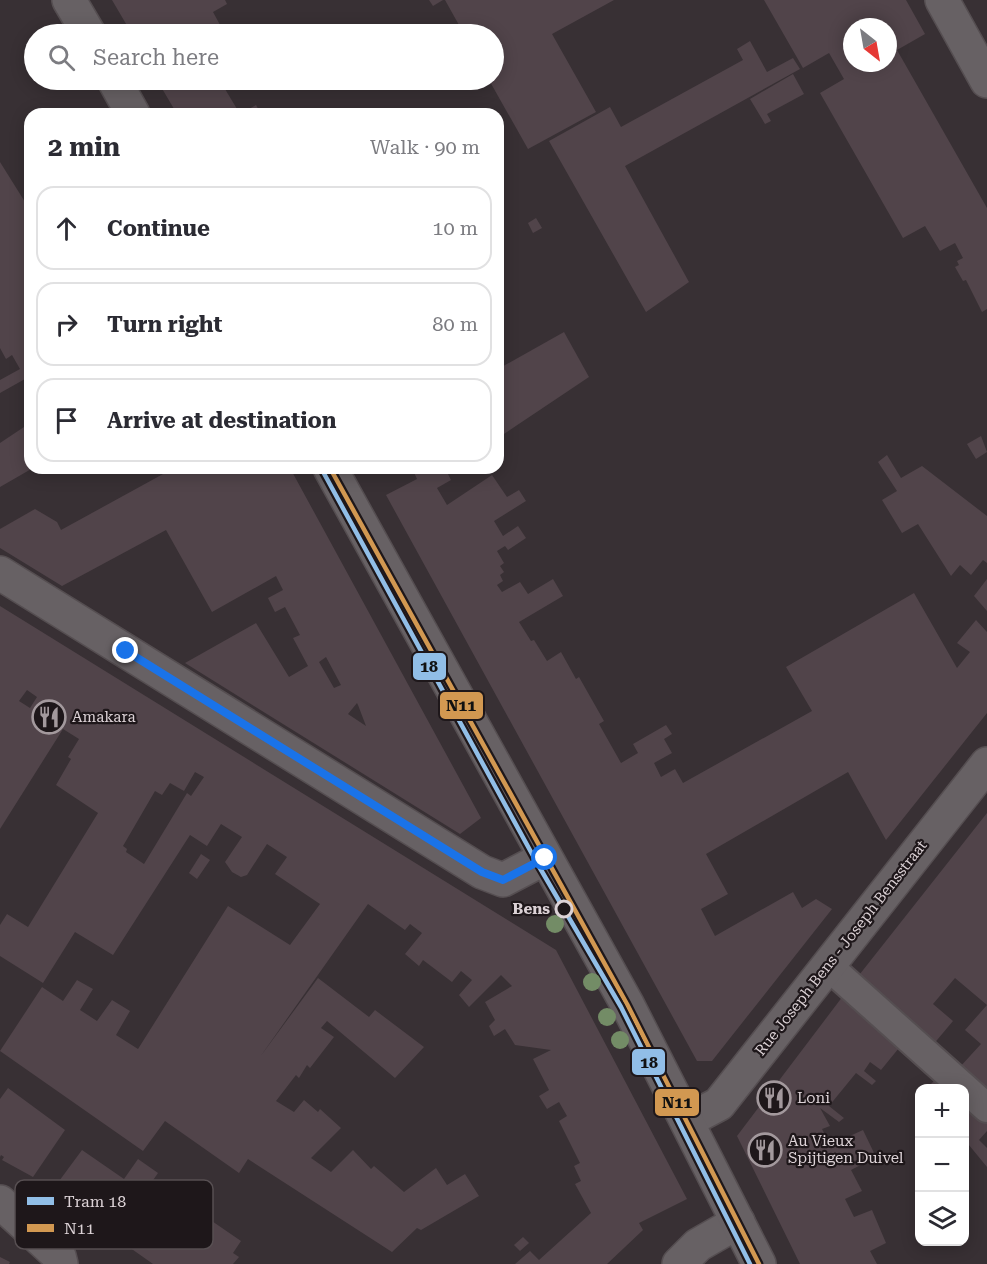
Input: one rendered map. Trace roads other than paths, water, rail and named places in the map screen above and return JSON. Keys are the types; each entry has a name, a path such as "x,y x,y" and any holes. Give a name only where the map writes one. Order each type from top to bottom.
{"street":[{"path":"69,0 82,24"},
{"path":"942,0 987,81"},
{"path":"120,90 130,108"},
{"path":"333,474 627,1004 759,1264"},
{"path":"0,573 482,872 503,880 545,858"},
{"name":"Rue Joseph Bens - Joseph Bensstraat","path":"687,1121 719,1104 987,764"},
{"path":"827,965 987,1108"},
{"path":"0,1202 15,1216"},
{"path":"679,1264 698,1245 738,1222"},
{"path":"51,1249 59,1256 61,1264"}],"tram line":[{"name":"18","path":"324,474 537,863 621,1007 750,1264"}],"place":[{"name":"Amakara","path":"49,717"},
{"name":"Bens","path":"564,909"},
{"name":"Loni","path":"774,1098"},
{"name":"Au Vieux Spijtigen Duivel","path":"765,1150"}]}
